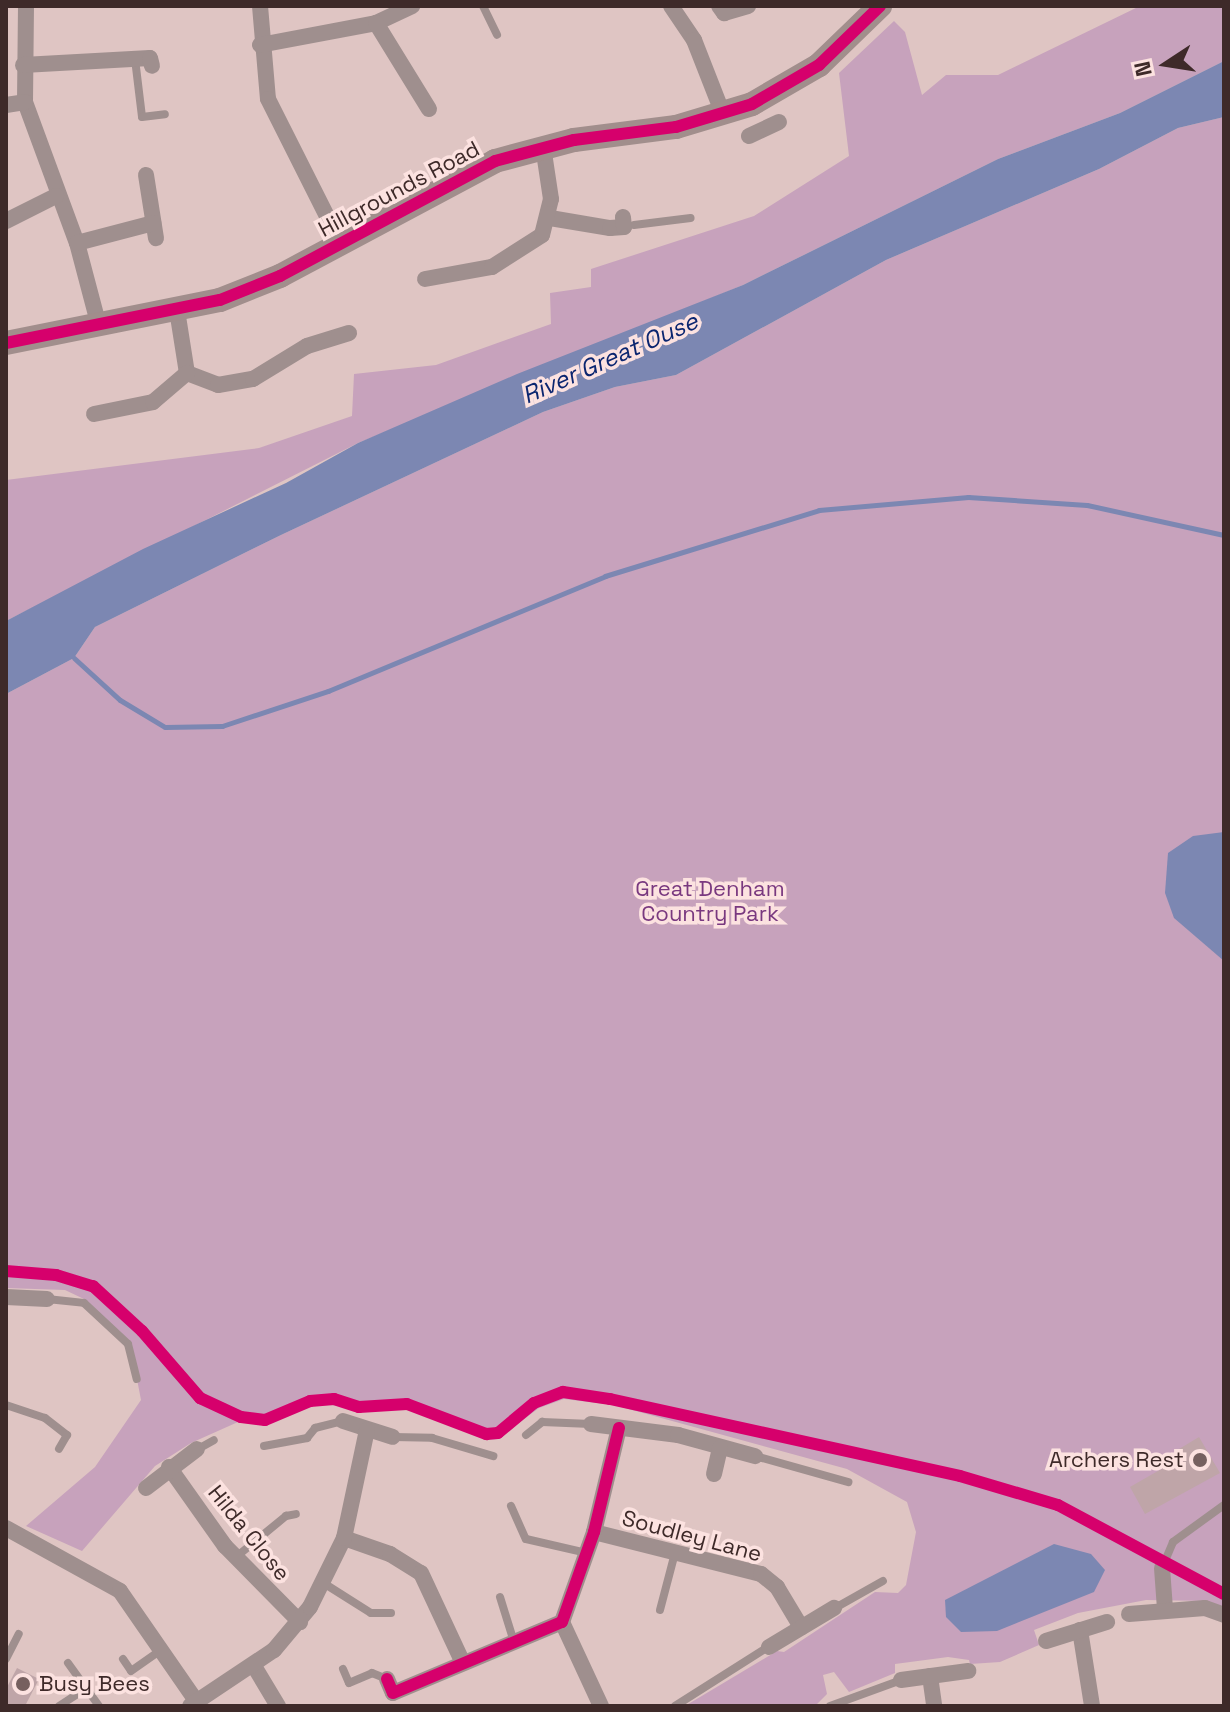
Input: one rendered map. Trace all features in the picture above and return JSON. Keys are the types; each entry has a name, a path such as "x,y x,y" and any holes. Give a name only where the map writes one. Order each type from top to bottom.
{"street":[{"path":"26,6 25,102 56,196 77,243 99,326"},
{"path":"260,6 260,45 275,120 340,242"},
{"path":"260,45 376,23 412,6"},
{"path":"671,6 694,40 723,114"},
{"path":"719,6 724,13 748,6"},
{"name":"Hillgrounds Road","path":"6,343 177,310 252,289 465,174 543,146 676,127 752,104 819,65 880,6"},
{"path":"376,23 429,109"},
{"path":"23,65 150,58 152,66"},
{"path":"6,105 25,102"},
{"path":"752,104 756,132 779,122"},
{"path":"434,283 492,267 542,235 550,218 543,146"},
{"path":"77,243 155,230 146,175"},
{"path":"6,221 56,196"},
{"path":"550,218 594,228 627,223"},
{"path":"177,310 187,373 203,383 236,385 342,338"},
{"path":"94,414 114,418 153,402 187,373"},
{"path":"6,1297 47,1299"},
{"path":"343,1421 393,1437"},
{"path":"591,1424 678,1435 755,1456"},
{"path":"601,1706 562,1622 594,1532 619,1428"},
{"path":"6,1528 111,1583 161,1650 193,1704 254,1666 300,1622 325,1584 344,1538 367,1430"},
{"path":"714,1474 720,1448"},
{"path":"146,1488 169,1467 197,1449"},
{"name":"Hilda Close","path":"169,1467 236,1557 300,1622"},
{"name":"Soudley Lane","path":"594,1532 761,1574 777,1587 801,1627"},
{"path":"344,1538 397,1558 421,1573 463,1663"},
{"path":"1162,1568 1165,1609"},
{"path":"769,1647 834,1608"},
{"path":"1129,1614 1205,1608 1224,1615"},
{"path":"393,1692 562,1622"},
{"path":"1046,1641 1107,1622"},
{"path":"1080,1630 1092,1706"},
{"path":"254,1666 278,1706"},
{"path":"901,1680 968,1671"},
{"path":"930,1676 934,1706"}],"lane":[{"path":"483,6 497,35"},
{"path":"135,58 142,117 165,114"},
{"path":"627,223 691,218"},
{"path":"47,1299 84,1303 128,1344 137,1379"},
{"path":"6,1405 45,1418 67,1435 59,1449"},
{"path":"264,1446 307,1438 315,1428 343,1421"},
{"path":"526,1435 542,1422 591,1424"},
{"path":"393,1437 432,1438 493,1456"},
{"path":"197,1449 214,1440"},
{"path":"755,1456 848,1482"},
{"path":"1162,1568 1173,1542 1224,1505"},
{"path":"511,1506 526,1539 587,1553"},
{"path":"236,1557 296,1514"},
{"path":"660,1610 675,1553"},
{"path":"834,1608 883,1581"},
{"path":"325,1584 371,1613 391,1613"},
{"path":"500,1597 514,1642"},
{"path":"6,1659 19,1634"},
{"path":"675,1706 769,1647"},
{"path":"123,1659 131,1671 161,1650"},
{"path":"68,1663 99,1706"},
{"path":"343,1669 349,1683 372,1673 393,1692"},
{"path":"830,1706 901,1680"},
{"path":"59,1706 85,1689"}],"green space":[{"path":"1140,6 1224,6 1224,61 1120,113 998,159 743,285 358,443 6,621 6,480 259,448 352,416 354,374 436,365 551,324 550,293 591,287 591,269 754,216 849,156 839,73 894,21 905,32 922,95 946,75 998,75"},
{"name":"Great Denham Country Park","path":"1224,117 1224,1609 1207,1601 1146,1600 1078,1613 1034,1630 1039,1645 1000,1662 970,1664 969,1660 948,1657 895,1664 895,1673 849,1692 834,1672 823,1675 827,1694 815,1706 685,1706 777,1651 784,1652 875,1592 898,1593 906,1585 916,1532 907,1502 847,1469 614,1405 564,1399 539,1408 497,1439 487,1440 410,1410 313,1404 266,1421 238,1422 191,1443 155,1466 82,1551 26,1526 95,1467 141,1400 130,1343 84,1299 65,1290 6,1288 6,694 74,658 95,627 281,535 543,412 615,387 676,375 886,260 1099,169 1178,128"}],"water":[{"name":"River Great Ouse","path":"1224,61 1224,117 1178,128 1099,169 886,260 676,375 615,387 543,412 281,535 95,627 74,658 6,694 6,621 143,549 286,483 358,443 517,374 743,285 998,159 1120,113"},
{"path":"1224,832 1224,961 1174,918 1165,893 1168,853 1193,836"},
{"path":"1054,1544 1091,1554 1105,1570 1094,1592 997,1631 961,1632 946,1617 945,1600"}],"building":[{"path":"1199,1437 1220,1473 1145,1514 1130,1487 1184,1456 1179,1449"},
{"name":"Busy Bees","path":"17,1668 39,1679 25,1706 6,1706 6,1689"}],"waterway":[{"path":"74,658 120,700 165,727 222,726 328,691 605,576 819,510 968,497 1087,505 1224,535"}],"cycle path":[{"path":"6,343 220,300 280,276 495,161 574,140 676,127 752,104 819,65 880,6"},
{"path":"6,1271 56,1275 93,1286 142,1331 200,1398 241,1417 265,1420 310,1401 334,1399 359,1407 407,1404 486,1434 498,1433 534,1403 563,1392 610,1399 960,1476 1058,1505 1224,1594"},
{"path":"387,1679 393,1693 562,1622 594,1532 619,1428"}],"place":[{"name":"Archers Rest","path":"1200,1460"},
{"name":"Busy Bees","path":"23,1684"}]}
